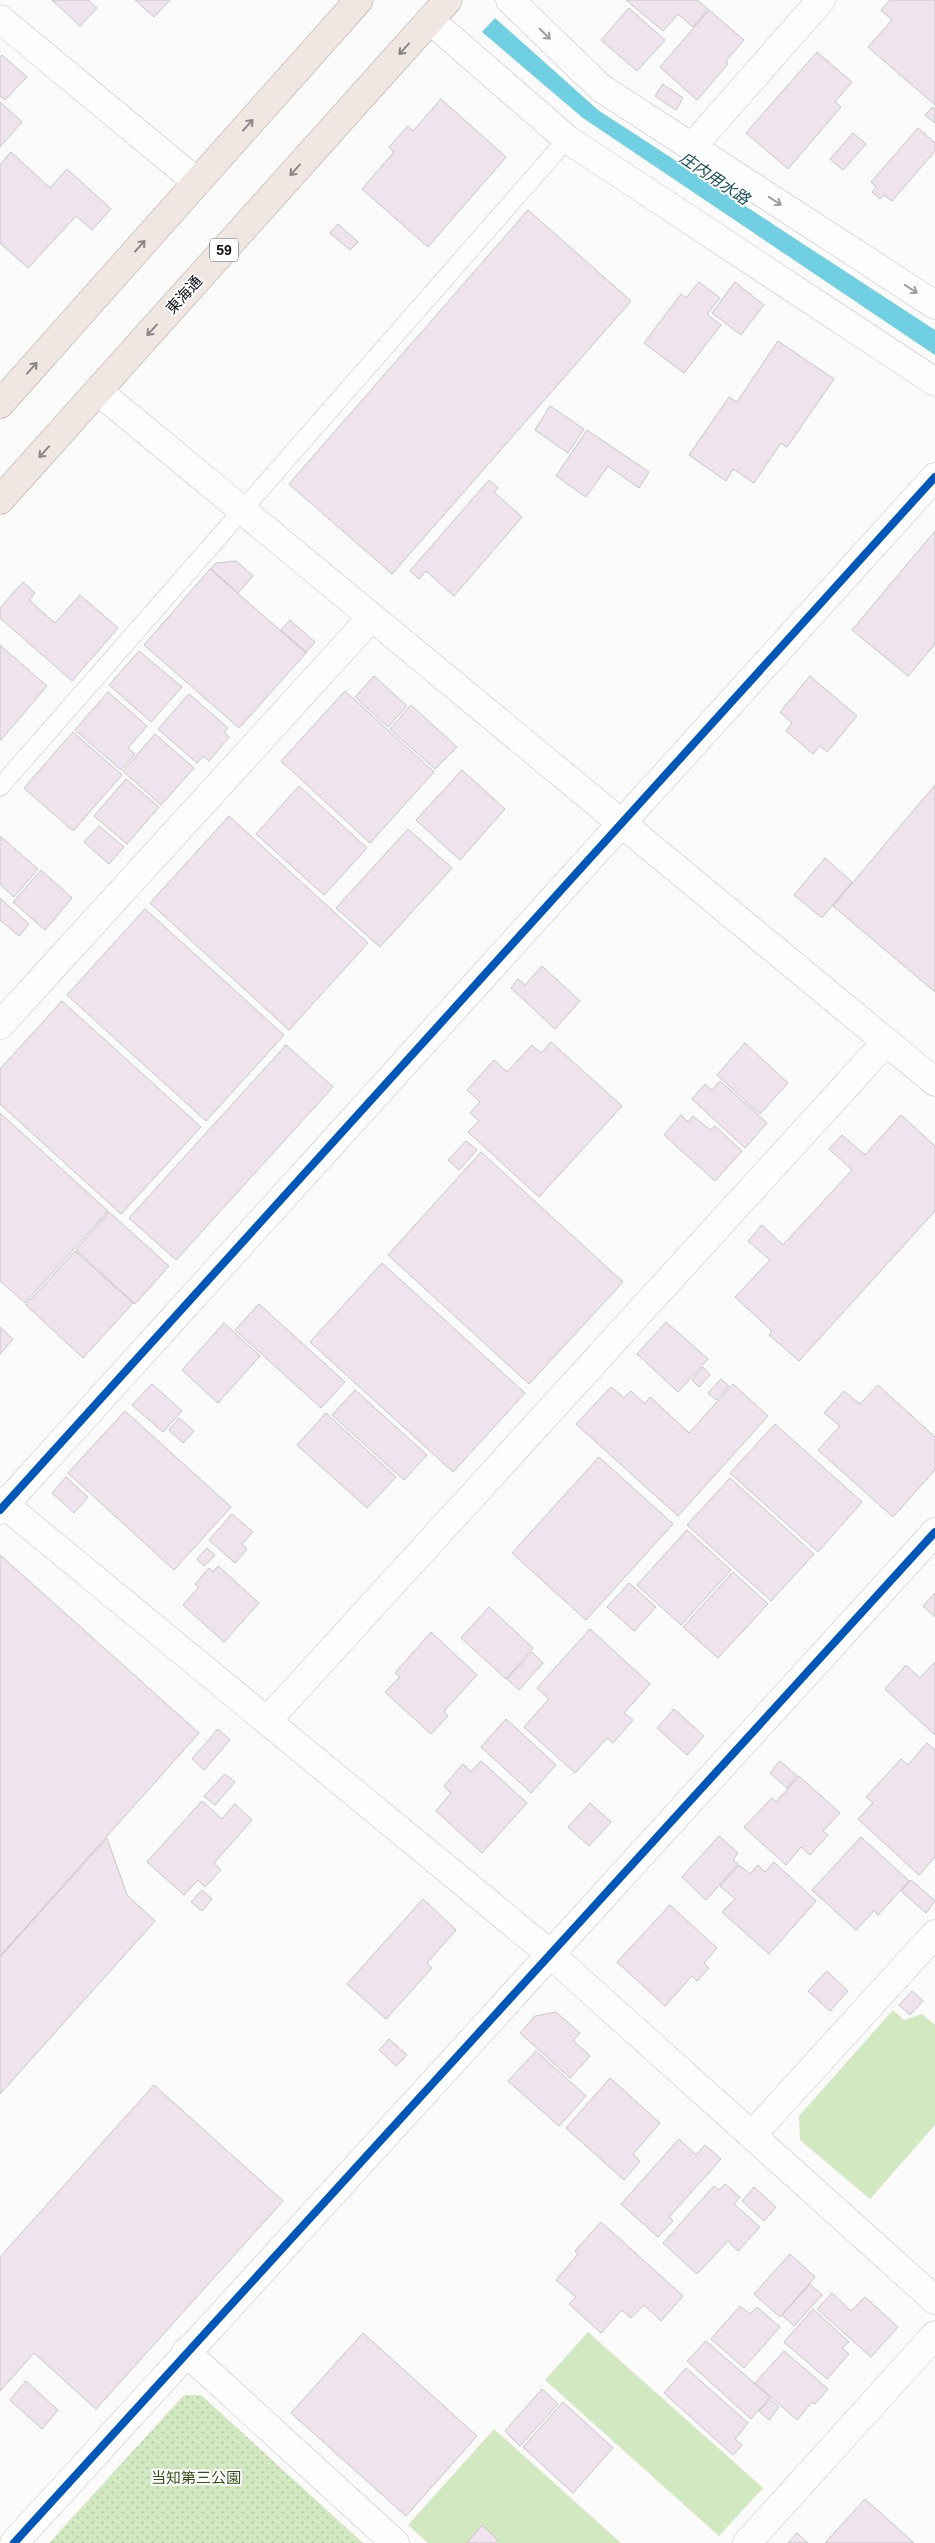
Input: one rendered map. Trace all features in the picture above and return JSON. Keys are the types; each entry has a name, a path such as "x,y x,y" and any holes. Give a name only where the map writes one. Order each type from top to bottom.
{"main road":[{"path":"0,404 359,0"},
{"name":"東海通","path":"0,500 448,0"}],"street":[{"path":"510,0 601,88 935,304"},
{"path":"692,147 820,0"},
{"path":"0,19 197,182"},
{"path":"430,20 567,139 935,382"},
{"path":"98,391 935,1082"},
{"path":"935,477 2,1506 549,1953 935,2300"},
{"path":"0,1025 372,618"},
{"path":"267,1721 886,1042"},
{"path":"14,2543 549,1953 935,1532"},
{"path":"752,2135 935,1934"},
{"path":"747,2543 935,2334"},
{"path":"186,2352 395,2543"}],"lane":[{"path":"0,787 567,139"}],"green space":[{"path":"893,2010 904,2020 922,2014 935,2025 935,2125 870,2199 800,2140 799,2116"},
{"path":"588,2332 763,2488 719,2536 545,2380"},
{"name":"当知第三公園","path":"184,2395 201,2395 363,2543 49,2543"},
{"path":"494,2429 621,2543 428,2543 408,2525"}],"water":[{"path":"495,18 598,110 935,330 935,355 583,118 482,32"}],"building":[{"path":"52,0 88,0 97,8 80,26"},
{"path":"135,0 170,0 154,17"},
{"path":"626,0 697,0 708,9 693,27 678,14 663,31"},
{"path":"890,0 935,0 935,105 868,47 892,20 881,10"},
{"path":"629,8 665,40 637,71 601,40"},
{"path":"709,10 744,40 726,61 728,64 697,100 660,67"},
{"path":"817,52 852,82 835,102 841,107 788,169 746,133"},
{"path":"2,55 27,77 5,100 0,96 0,57"},
{"path":"663,84 683,98 676,110 655,96"},
{"path":"441,99 506,157 428,247 362,189 394,152 389,147 408,126 413,131"},
{"path":"0,102 22,122 0,147"},
{"path":"933,107 935,109 935,123 925,115"},
{"path":"918,128 935,143 935,151 892,201 884,195 880,199 872,192 876,187 871,182"},
{"path":"853,133 866,144 843,170 830,159"},
{"path":"11,152 50,188 67,169 111,209 92,230 76,216 28,268 0,243 0,165"},
{"path":"528,210 631,301 392,574 289,484"},
{"path":"338,224 358,242 350,250 330,233"},
{"path":"699,282 720,298 707,314 721,325 684,373 644,343 681,294 686,298"},
{"path":"735,282 764,305 741,335 712,313"},
{"path":"778,341 834,379 787,447 781,443 754,483 733,469 726,481 689,455 729,397 737,402"},
{"path":"550,406 584,429 568,453 535,430"},
{"path":"587,430 649,472 639,488 608,466 586,497 556,476"},
{"path":"489,480 498,488 494,492 522,517 454,596 426,571 419,579 410,571"},
{"path":"935,531 935,644 908,676 852,630"},
{"path":"236,561 253,576 238,593 211,569 216,563"},
{"path":"210,569 306,653 239,728 144,645"},
{"path":"23,582 35,593 29,600 55,623 80,595 118,628 72,681 0,618 0,608"},
{"path":"290,620 315,642 306,652 281,630"},
{"path":"0,645 47,686 0,741"},
{"path":"139,651 182,687 151,722 109,685"},
{"path":"374,676 407,706 388,727 355,697"},
{"path":"810,676 857,716 827,752 820,746 813,754 786,731 792,723 780,712"},
{"path":"345,691 434,772 370,843 281,761"},
{"path":"108,692 147,726 128,748 135,754 121,770 75,730"},
{"path":"189,694 228,728 224,732 229,737 209,761 203,756 197,763 158,729"},
{"path":"411,705 457,747 435,769 390,729"},
{"path":"73,732 122,775 73,831 24,788"},
{"path":"155,734 194,768 161,805 123,771"},
{"path":"462,770 505,809 460,860 416,820"},
{"path":"126,779 159,807 127,844 94,816"},
{"path":"935,785 935,992 833,906"},
{"path":"299,786 367,848 324,895 256,834"},
{"path":"229,816 368,943 289,1030 150,903"},
{"path":"99,826 124,847 109,864 84,842"},
{"path":"408,829 452,868 380,947 336,908"},
{"path":"0,836 38,869 14,897 0,884"},
{"path":"825,858 852,882 822,918 794,895"},
{"path":"41,870 72,898 45,930 13,902"},
{"path":"0,898 29,924 19,936 0,920"},
{"path":"145,909 284,1035 206,1121 67,995"},
{"path":"542,966 580,1001 555,1029 511,988 518,979 525,985"},
{"path":"62,1001 201,1127 121,1214 0,1104 0,1069"},
{"path":"551,1042 622,1106 539,1197 468,1132 479,1121 470,1113 480,1102 467,1090 494,1060 507,1072 532,1045 541,1053"},
{"path":"745,1043 788,1083 760,1114 717,1075"},
{"path":"286,1045 333,1087 176,1260 129,1218"},
{"path":"720,1081 767,1123 745,1148 692,1099 705,1084 712,1090"},
{"path":"0,1113 108,1211 25,1303 0,1281"},
{"path":"681,1115 688,1122 693,1116 710,1130 715,1126 742,1151 715,1181 664,1135"},
{"path":"901,1115 935,1146 935,1211 799,1361 769,1335 772,1331 735,1297 770,1260 748,1241 762,1225 783,1245 852,1170 829,1149 842,1135 865,1155"},
{"path":"466,1141 477,1150 459,1170 448,1160"},
{"path":"481,1152 623,1282 529,1384 388,1255"},
{"path":"109,1212 169,1266 135,1304 76,1250"},
{"path":"75,1251 133,1303 83,1358 26,1305"},
{"path":"382,1263 525,1393 453,1472 310,1342"},
{"path":"259,1304 345,1382 321,1408 235,1330"},
{"path":"666,1322 708,1359 678,1392 637,1354"},
{"path":"224,1323 260,1356 218,1403 182,1370"},
{"path":"0,1327 13,1339 0,1354"},
{"path":"703,1367 710,1375 699,1387 692,1380"},
{"path":"721,1379 729,1386 716,1400 708,1393"},
{"path":"152,1384 182,1411 163,1432 132,1405"},
{"path":"733,1384 768,1416 678,1516 576,1424 611,1387 624,1398 631,1391 645,1404 650,1397 689,1433"},
{"path":"878,1385 935,1437 935,1470 893,1517 818,1450 840,1426 824,1413 844,1391 860,1404"},
{"path":"355,1390 427,1455 404,1480 332,1415"},
{"path":"125,1411 231,1507 174,1570 68,1473"},
{"path":"326,1413 396,1477 367,1508 297,1445"},
{"path":"179,1418 194,1431 183,1443 169,1430"},
{"path":"775,1424 862,1502 818,1552 730,1473"},
{"path":"599,1457 673,1524 586,1620 512,1553"},
{"path":"66,1477 88,1497 74,1513 52,1493"},
{"path":"730,1478 814,1554 771,1601 687,1525"},
{"path":"232,1514 253,1532 242,1544 247,1549 235,1563 209,1540"},
{"path":"687,1530 731,1570 681,1625 637,1585"},
{"path":"207,1548 215,1555 204,1566 197,1559"},
{"path":"0,1555 199,1733 0,1956"},
{"path":"218,1566 259,1603 224,1642 183,1605 199,1587 195,1584 209,1568 213,1572"},
{"path":"733,1572 768,1604 718,1658 683,1627"},
{"path":"629,1583 656,1607 634,1631 607,1607"},
{"path":"935,1593 935,1617 923,1606"},
{"path":"489,1607 533,1648 506,1679 461,1638"},
{"path":"590,1629 650,1684 624,1713 633,1720 613,1743 607,1738 575,1773 524,1727 549,1699 537,1688"},
{"path":"431,1632 477,1675 444,1711 448,1716 431,1734 385,1692 400,1677 395,1673"},
{"path":"532,1652 543,1663 519,1690 507,1679"},
{"path":"935,1662 935,1735 885,1689 906,1665 920,1678"},
{"path":"674,1709 704,1736 687,1755 657,1728"},
{"path":"506,1719 556,1765 531,1793 481,1747"},
{"path":"218,1729 230,1740 204,1770 192,1759"},
{"path":"927,1743 935,1750 935,1857 919,1875 858,1819 873,1803 866,1797 901,1759 908,1765"},
{"path":"481,1761 527,1803 482,1853 436,1811 451,1793 444,1786 463,1764 471,1772"},
{"path":"780,1761 797,1776 787,1788 770,1773"},
{"path":"225,1774 235,1782 215,1805 204,1796"},
{"path":"799,1776 840,1813 823,1831 828,1835 810,1855 801,1847 786,1865 744,1827 772,1798 776,1802"},
{"path":"202,1801 222,1819 235,1804 252,1820 214,1863 221,1870 205,1887 198,1880 184,1895 147,1862"},
{"path":"590,1803 611,1822 589,1846 568,1827"},
{"path":"719,1836 738,1853 733,1860 738,1864 706,1900 682,1877"},
{"path":"861,1837 909,1881 878,1915 874,1911 856,1930 812,1890"},
{"path":"107,1838 127,1895 155,1921 0,2094 0,1957"},
{"path":"774,1862 816,1901 769,1954 722,1912 735,1899 720,1886 739,1865 750,1874 758,1865 765,1872"},
{"path":"911,1880 935,1901 926,1913 901,1891"},
{"path":"202,1890 212,1899 202,1911 191,1902"},
{"path":"423,1899 456,1930 427,1963 432,1968 386,2019 347,1984"},
{"path":"670,1905 717,1948 704,1963 709,1968 697,1981 692,1976 665,2006 617,1962"},
{"path":"827,1971 848,1991 830,2011 808,1991"},
{"path":"912,1991 923,2001 910,2015 899,2005"},
{"path":"556,2012 580,2033 573,2040 590,2056 570,2078 520,2033 535,2016"},
{"path":"389,2039 407,2055 396,2066 379,2050"},
{"path":"536,2051 586,2096 559,2126 508,2081"},
{"path":"610,2078 660,2123 633,2154 640,2161 624,2180 566,2128"},
{"path":"154,2085 283,2201 96,2409 34,2353 0,2391 0,2257"},
{"path":"679,2139 696,2155 705,2145 721,2159 669,2217 673,2221 658,2237 621,2204"},
{"path":"725,2184 740,2197 734,2204 760,2227 738,2251 728,2241 697,2274 663,2243 714,2186 719,2190"},
{"path":"754,2187 776,2207 764,2221 742,2201"},
{"path":"601,2222 683,2296 661,2321 644,2305 631,2318 622,2310 601,2333 569,2304 576,2297 556,2280 578,2254 575,2251"},
{"path":"790,2254 815,2277 780,2317 754,2294"},
{"path":"810,2284 822,2295 794,2326 782,2315"},
{"path":"832,2293 851,2311 865,2297 898,2327 871,2357 817,2309"},
{"path":"740,2306 750,2314 757,2307 780,2327 744,2368 711,2339"},
{"path":"813,2309 849,2342 842,2348 849,2354 827,2379 784,2342"},
{"path":"363,2333 477,2436 406,2516 291,2413"},
{"path":"706,2341 770,2397 751,2419 687,2361"},
{"path":"784,2351 828,2389 815,2404 812,2402 797,2420 755,2383"},
{"path":"686,2368 748,2423 735,2439 742,2445 733,2455 664,2393"},
{"path":"26,2381 58,2410 42,2429 10,2400"},
{"path":"542,2389 558,2404 520,2446 505,2431"},
{"path":"770,2399 779,2407 769,2420 759,2411"},
{"path":"563,2402 613,2448 573,2493 523,2447"},
{"path":"865,2499 914,2543 825,2543"},
{"path":"482,2525 498,2540 495,2543 467,2543"},
{"path":"797,2533 808,2543 788,2543"}],"cycle path":[{"path":"0,1510 935,477"},
{"path":"14,2543 935,1532"}],"water label":[{"name":"庄内用水路","path":"715,178"}]}
